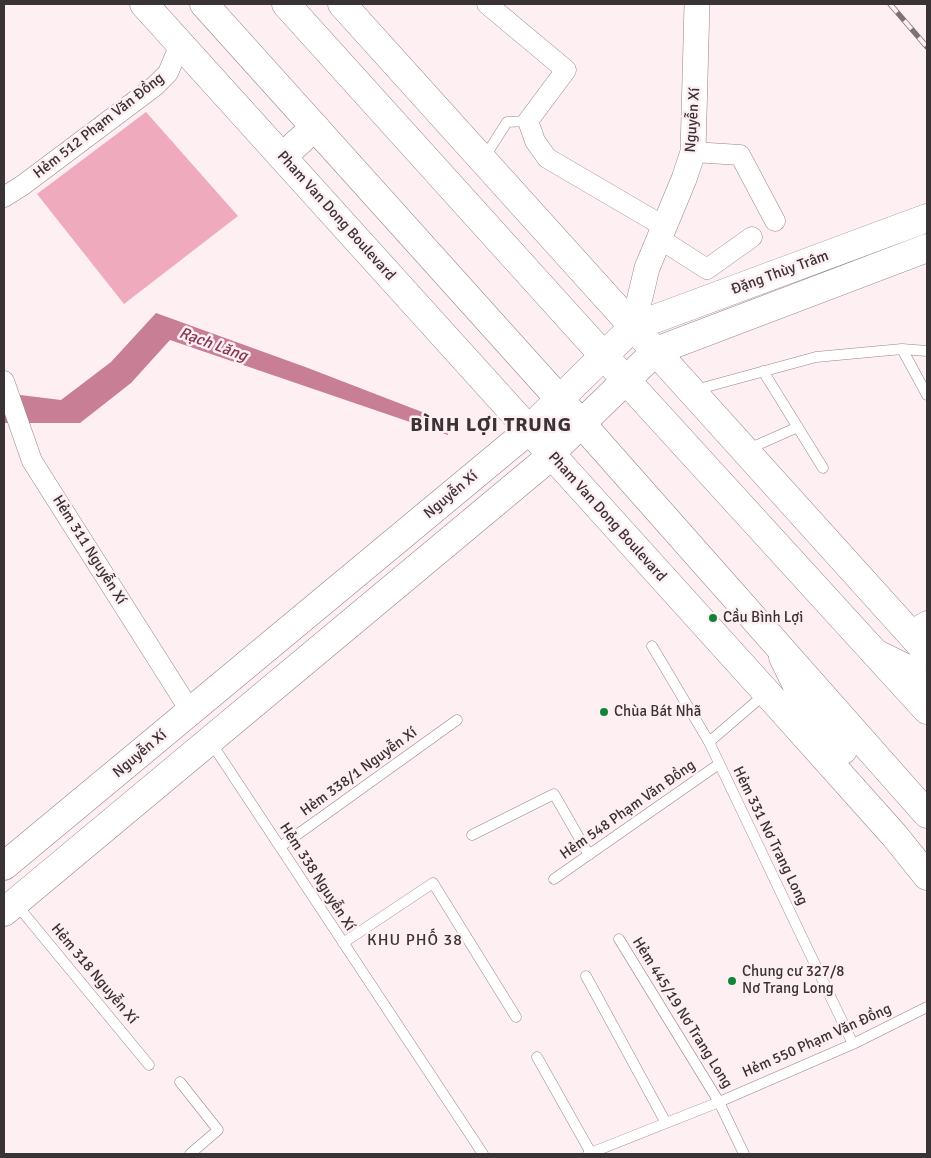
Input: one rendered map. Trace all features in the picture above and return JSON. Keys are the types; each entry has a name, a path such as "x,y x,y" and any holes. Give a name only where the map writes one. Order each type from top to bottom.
{"main road":[{"name":"Pham Van Dong Boulevard","path":"144,4 767,693 927,876"},
{"path":"204,4 581,423 927,814"},
{"path":"286,4 927,710"},
{"path":"342,4 745,450 918,626 927,652"},
{"path":"282,157 315,127"},
{"name":"Đặng Thùy Trâm","path":"633,327 927,218"},
{"name":"Đặng Thùy Trâm","path":"656,351 927,248"},
{"name":"Nguyễn Xí","path":"4,866 522,436 633,327"},
{"path":"10,908 545,460 656,351"},
{"path":"875,654 918,626"},
{"path":"775,642 810,712 927,848"},
{"path":"875,654 910,670 927,688"}],"street":[{"path":"487,4 566,70 528,121 535,141 547,158 662,233 707,269 752,237"},
{"name":"Nguyễn Xí","path":"633,327 647,268 684,179 693,152 698,4"},
{"name":"Hẻm 512 Phạm Văn Đồng","path":"4,197 155,86 168,73 180,44"},
{"path":"693,152 740,156 775,221"},
{"name":"Hẻm 311 Nguyễn Xí","path":"4,380 32,461 191,712"}],"lane":[{"path":"483,160 507,122 528,121"},
{"path":"902,349 927,395"},
{"path":"691,390 816,357 902,349 927,350"},
{"path":"763,371 823,468"},
{"path":"745,450 798,427"},
{"name":"Hẻm 331 Nơ Trang Long","path":"652,646 709,742 853,1044"},
{"path":"709,742 767,693"},
{"name":"Hẻm 338/1 Nguyễn Xí","path":"280,847 457,720"},
{"name":"Hẻm 338 Nguyễn Xí","path":"210,740 483,1154"},
{"name":"Hẻm 548 Phạm Văn Đồng","path":"554,880 719,764"},
{"path":"472,835 554,794 590,855"},
{"path":"343,943 433,883 516,1017"},
{"name":"Hẻm 318 Nguyễn Xí","path":"10,908 149,1065"},
{"name":"Hẻm 445/19 Nơ Trang Long","path":"619,939 719,1102 744,1154"},
{"path":"586,976 666,1123"},
{"name":"Hẻm 550 Phạm Văn Đồng","path":"589,1154 719,1102 853,1044 927,1006"},
{"path":"537,1057 589,1154"},
{"path":"180,1082 218,1130 190,1154"}],"shaded area":[{"path":"146,112 238,216 124,304 37,194"}],"water":[{"name":"Rạch Lăng","path":"156,313 308,368 448,422 448,435 170,340 131,383 80,423 4,423 4,393 61,400 111,362"}],"railway":[{"path":"890,4 927,47"}],"place":[{"name":"Cầu Bình Lợi","path":"713,618"},
{"name":"Chùa Bát Nhã","path":"604,712"},
{"name":"Chung cư 327/8 Nơ Trang Long","path":"732,981"}],"district":[{"name":"BÌNH LỢI TRUNG","path":"491,426"},
{"name":"KHU PHỐ 38","path":"415,941"}]}
